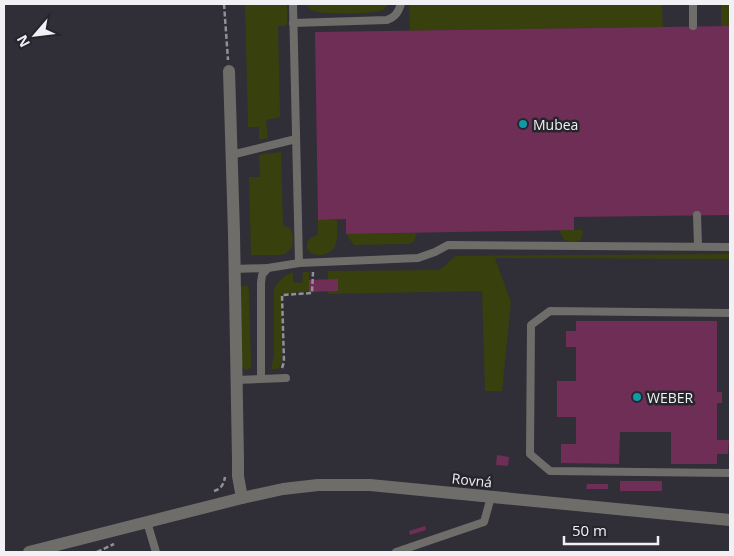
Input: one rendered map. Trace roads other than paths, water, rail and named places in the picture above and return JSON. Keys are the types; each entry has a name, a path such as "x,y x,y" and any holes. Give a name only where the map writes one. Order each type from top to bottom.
{"street":[{"path":"229,72 238,476 242,498"},
{"name":"Rovná","path":"29,552 147,522 209,497 242,498 302,486 353,484 730,520"}],"lane":[{"path":"293,4 299,263"},
{"path":"294,24 387,20 399,11 400,4"},
{"path":"693,4 693,26"},
{"path":"232,155 296,139"},
{"path":"697,215 698,246"},
{"path":"234,269 268,268 299,263 418,258 436,252 448,245 730,247"},
{"path":"261,379 262,275 268,268"},
{"path":"730,313 550,311 531,325 530,454 550,471 730,473"},
{"path":"236,380 286,378"},
{"path":"396,552 484,522 491,497"},
{"path":"147,522 156,552"}],"place":[{"name":"Mubea","path":"523,124"},
{"name":"WEBER","path":"637,397"}]}
